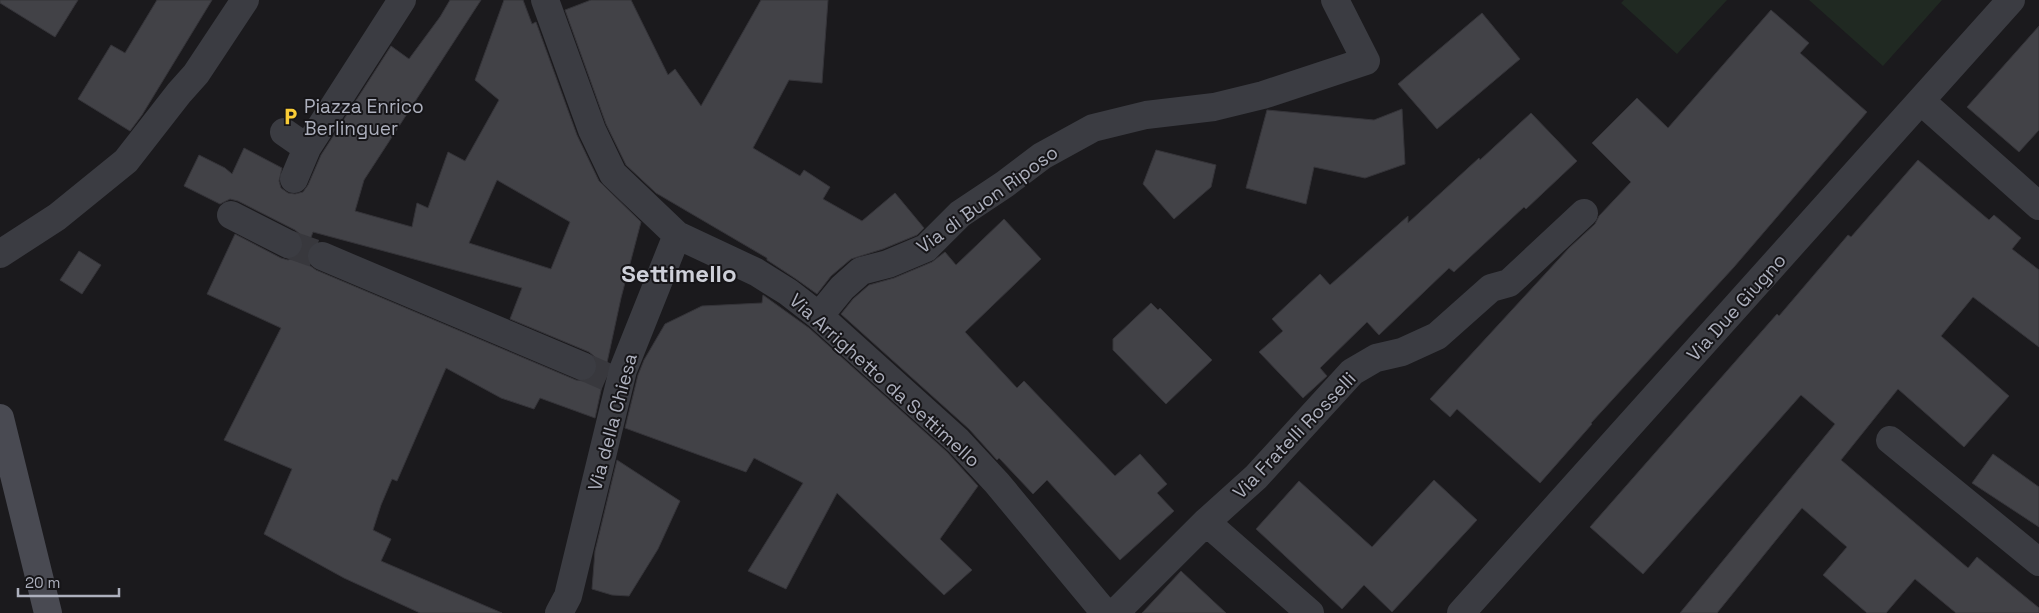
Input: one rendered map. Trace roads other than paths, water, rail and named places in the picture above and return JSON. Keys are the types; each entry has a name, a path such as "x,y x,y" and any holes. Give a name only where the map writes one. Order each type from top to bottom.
{"main road":[{"path":"0,418 48,613"}],"street":[{"path":"0,254 57,217 126,161 201,67 245,0"},
{"path":"294,179 307,148 402,0"},
{"name":"Via Arrighetto da Settimello","path":"545,0 592,130 613,174 677,234 756,272 788,292 819,316 958,442 996,483 1105,613"},
{"name":"Via di Buon Riposo","path":"819,316 842,288 861,271 888,264 926,248 960,214 1042,156 1093,128 1146,115 1214,107 1263,95 1366,62 1335,0"},
{"name":"Via Due Giugno","path":"1461,613 2012,0"},
{"path":"1921,101 2039,206"},
{"path":"284,132 307,148"},
{"name":"Via Fratelli Rosselli","path":"1115,613 1206,522 1256,476 1352,372 1376,358 1402,352 1437,336 1491,288 1509,283 1584,213"},
{"path":"231,215 288,244"},
{"name":"Via della Chiesa","path":"559,613 568,596 614,379 677,234"},
{"path":"322,256 582,366"},
{"path":"1890,440 2039,562"},
{"path":"1206,522 1310,613"}],"tunnel":[{"path":"288,244 322,256"},
{"path":"582,366 607,377"}],"place":[{"name":"Piazza Enrico Berlinguer","path":"290,117"}],"district":[{"name":"Settimello","path":"679,274"}]}
